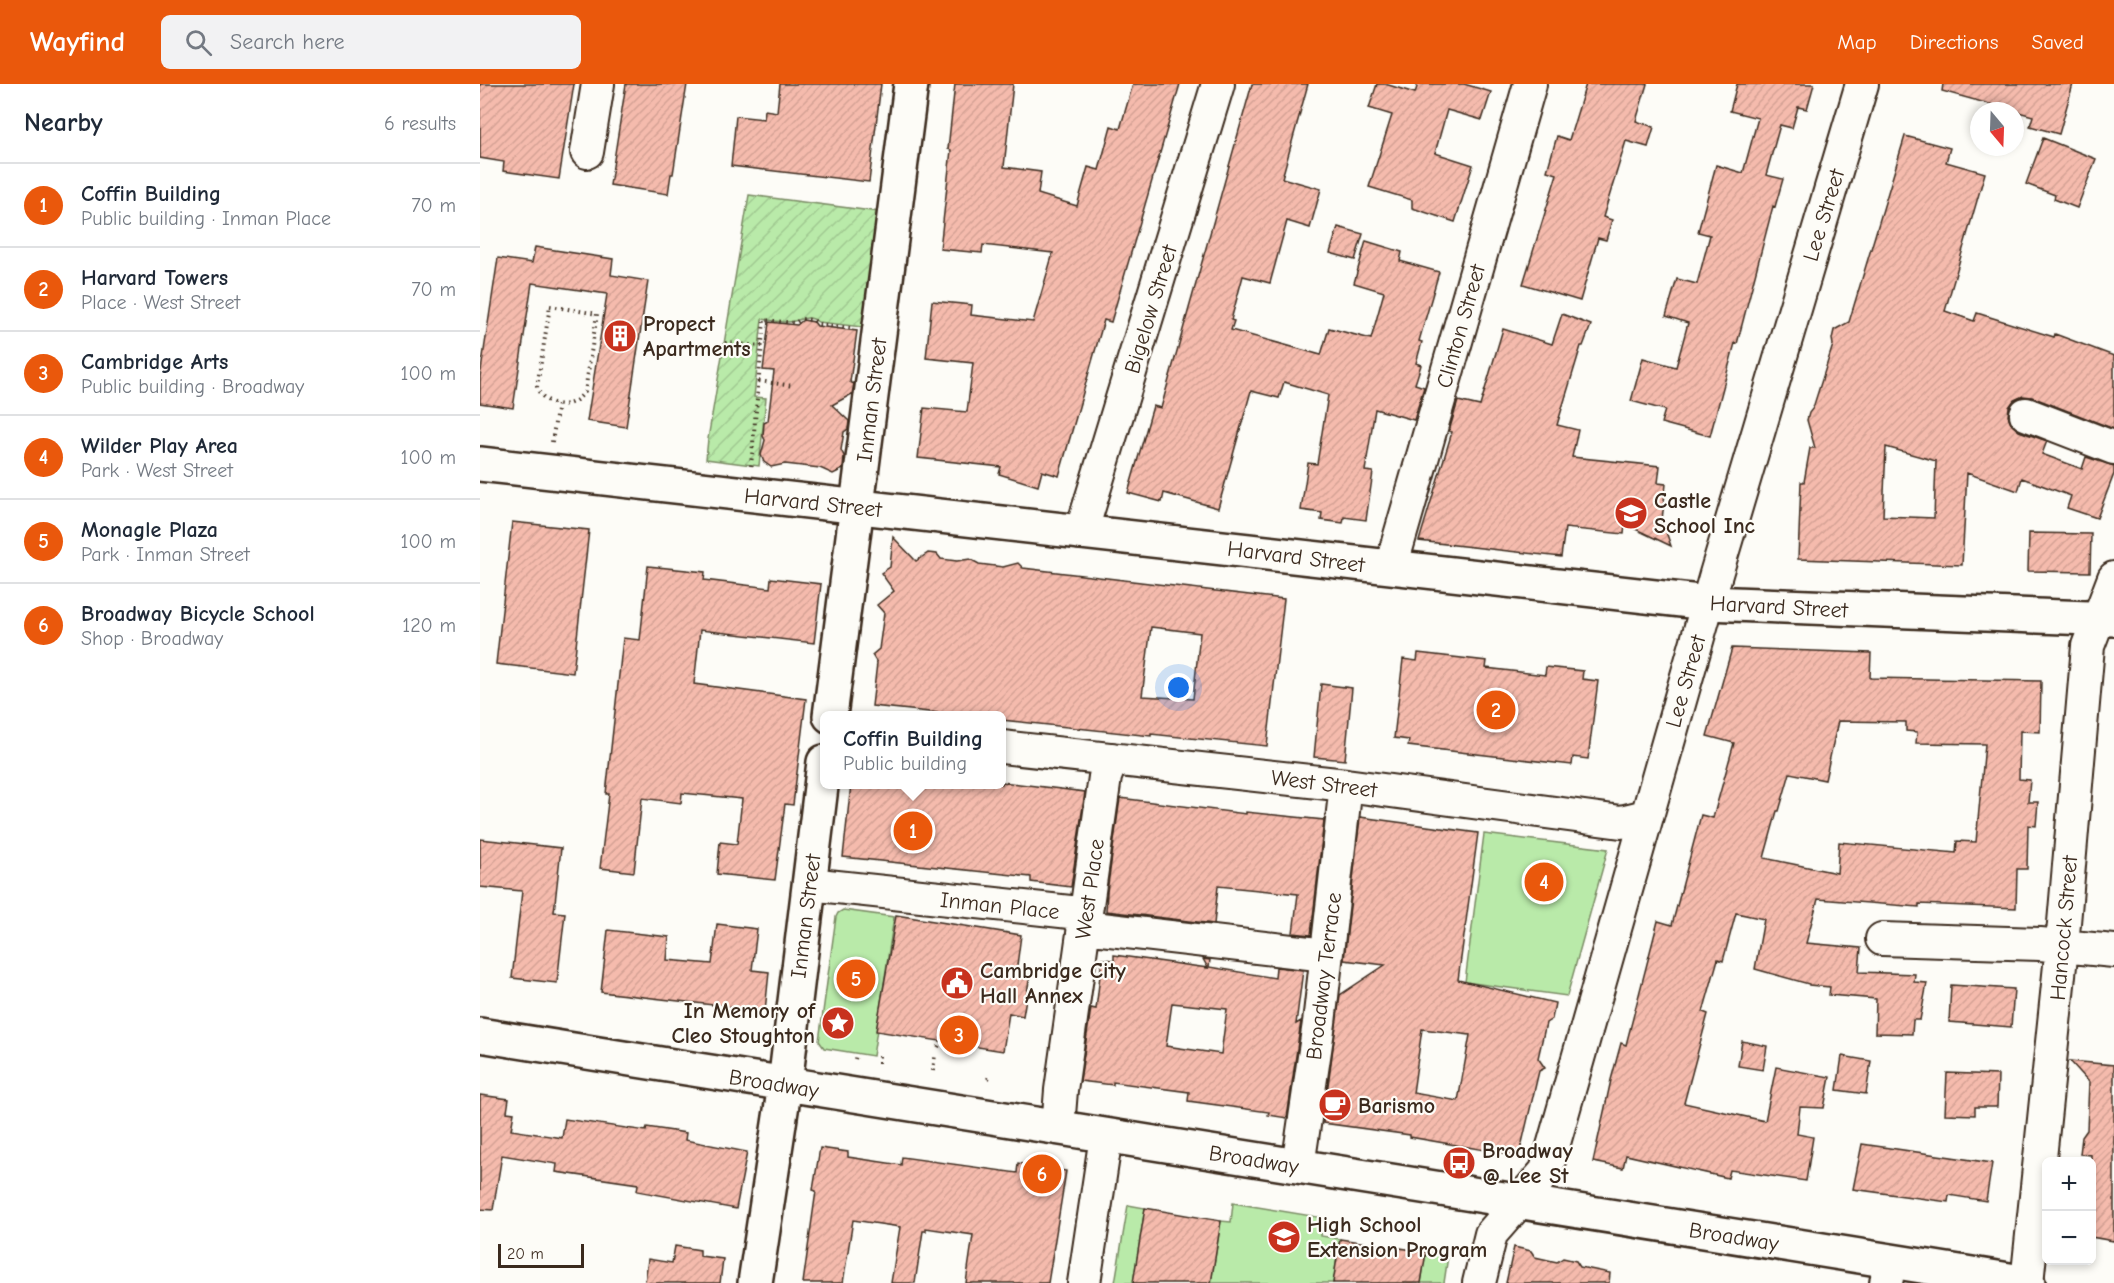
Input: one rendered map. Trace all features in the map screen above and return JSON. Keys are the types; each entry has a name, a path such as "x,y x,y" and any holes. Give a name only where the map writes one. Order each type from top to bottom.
{"main road":[{"name":"Inman Street","path":"831,711 911,84"},
{"name":"Harvard Street","path":"480,464 1708,603 2106,620"},
{"name":"Inman Street","path":"755,1283 785,1084 821,789"},
{"name":"Broadway","path":"480,1035 1519,1202 1888,1272 2028,1283"}],"street":[{"path":"587,152 598,84"},
{"name":"Bigelow Street","path":"1081,533 1218,84"},
{"name":"Clinton Street","path":"1391,567 1530,84"},
{"name":"Lee Street","path":"1479,1283 1491,1234 1546,1170 1646,816 1862,84"},
{"path":"2026,414 2114,448"},
{"name":"Hancock Street","path":"2028,1283 2062,946 2088,646 2106,620 2114,578"},
{"name":"West Street","path":"1006,747 1346,785 1621,822 1646,816"},
{"name":"West Place","path":"1058,1128 1105,777 1112,759"},
{"name":"Broadway Terrace","path":"1298,1166 1319,1023 1346,785"},
{"name":"Inman Place","path":"809,884 1070,912 1077,915 1084,927 1326,955"},
{"path":"1882,939 2062,946 2114,951"},
{"path":"1084,1283 1106,1136"}],"path":[{"path":"550,306 597,314 585,393 571,404 558,404 546,400 537,387 550,306"},
{"path":"750,472 764,320 795,323 801,319 813,320 818,324 857,328"},
{"path":"725,343 762,346"},
{"path":"759,381 793,386"},
{"path":"551,449 558,404"},
{"path":"938,1047 941,1041"},
{"path":"933,1071 935,1055"},
{"path":"879,1056 879,1063"},
{"path":"988,1079 990,1074"}],"green space":[{"path":"749,195 879,212 862,327 818,322 809,318 790,322 762,319 754,397 766,398 759,466 706,459"},
{"path":"1484,834 1608,849 1567,996 1465,982"},
{"path":"843,910 894,917 873,1056 824,1048 819,1041 836,917"},
{"path":"1233,1203 1324,1218 1321,1236 1340,1239 1333,1283 1211,1283 1221,1221 1231,1222"},
{"path":"1128,1205 1145,1208 1133,1283 1115,1283"},
{"path":"1426,1252 1448,1256 1444,1283 1421,1283"}],"building":[{"path":"480,84 574,84 559,179 503,171 504,162 480,158"},
{"path":"626,84 687,84 668,194 610,185"},
{"path":"780,84 881,84 869,182 731,166 736,116 764,119 765,110 777,112"},
{"path":"955,84 1013,84 1004,167 1041,172 1038,194 1077,206 1088,167 1099,170 1111,126 1120,129 1133,84 1180,84 1111,322 1104,320 1059,476 1042,471 1038,486 999,474 1001,467 918,458 924,408 967,412 973,363 926,358 932,301 972,305 971,315 1033,322 1053,253 983,245 982,253 940,249 951,150 948,149"},
{"path":"1252,84 1308,84 1282,178 1321,189 1310,228 1287,221 1270,283 1243,276 1231,320 1234,321 1231,330 1321,355 1329,328 1371,339 1384,292 1354,283 1366,241 1402,252 1400,261 1439,272 1419,341 1422,342 1416,363 1421,365 1415,384 1424,387 1414,420 1375,409 1365,471 1373,472 1366,520 1344,517 1343,523 1321,520 1322,513 1301,510 1308,463 1317,464 1328,395 1284,382 1279,398 1251,391 1218,508 1164,493 1162,502 1128,493 1153,406 1161,408"},
{"path":"1377,84 1385,84 1415,93 1418,84 1464,84 1491,92 1482,120 1447,110 1435,153 1473,165 1455,222 1412,208 1412,200 1369,187 1392,115 1369,108"},
{"path":"1586,84 1647,84 1636,121 1654,127 1648,147 1626,141 1603,217 1612,220 1606,240 1598,238 1580,301 1523,284 1557,174 1547,171 1557,136 1569,140"},
{"path":"1737,84 1814,84 1807,109 1798,107 1792,128 1780,125 1766,175 1783,179 1775,207 1773,206 1710,436 1661,423 1665,410 1631,401 1643,358 1676,367 1688,323 1666,316 1677,279 1697,284 1710,235 1698,232 1716,165 1743,173 1758,118 1730,111"},
{"path":"1943,84 2073,84 2059,134 2030,126 2033,116 2024,114 2024,102 1982,102 1942,91"},
{"path":"1905,136 1950,148 1946,162 1985,173 1945,311 1974,321 1977,313 2054,337 2055,334 2114,356 2114,429 2032,397 2023,396 2014,400 2009,407 2008,416 2012,425 2019,431 2047,441 2042,454 2082,469 2086,457 2114,466 2114,474 2097,518 2067,508 2071,496 2022,478 2018,491 1967,473 1962,565 1798,559 1801,482 1804,482 1810,448 1815,448 1807,420 1833,345 1834,330 1849,322","holes":["1886,447 1936,461 1934,518 1883,516"]},
{"path":"2043,138 2096,159 2077,208 2054,199 2055,195 2026,184"},
{"path":"1338,227 1363,234 1355,260 1330,253"},
{"name":"Propect Apartments","path":"535,247 613,259 611,275 648,281 626,427 587,421 607,294 532,283 513,408 480,403 480,377 498,258 532,263"},
{"path":"1562,314 1591,325 1583,346 1581,346 1557,425 1578,430 1572,457 1660,466 1658,483 1666,484 1662,520 1671,546 1625,524 1624,534 1565,528 1561,557 1419,541 1452,432 1449,431 1458,401 1480,406 1503,329 1552,344"},
{"path":"803,320 814,322 817,326 857,331 850,382 854,384 852,394 832,405 849,421 848,429 844,432 841,450 844,456 843,469 833,474 820,468 785,464 771,467 764,462 761,455 765,440 764,423 768,421 774,371 763,370 769,322 797,325"},
{"path":"512,522 589,530 573,673 496,664"},
{"path":"2029,533 2091,534 2090,572 2028,571"},
{"path":"893,537 916,561 928,553 937,554 941,559 957,561 970,559 979,564 1003,567 1018,563 1023,568 1284,599 1267,746 1006,720 1006,711 920,711 872,706 877,663 872,655 879,649 884,613 877,605 894,591 881,573 890,567","holes":["1151,627 1200,633 1193,699 1142,696"]},
{"path":"648,566 705,572 704,580 770,588 771,578 821,584 814,643 700,630 694,684 806,699 793,805 785,804 775,880 717,874 720,842 737,844 742,799 682,793 681,803 642,798 634,872 600,868 623,638 640,640"},
{"path":"1732,648 1871,653 1870,678 2041,681 2040,732 2020,731 2019,779 2030,780 2028,802 2038,802 2036,826 2028,825 2027,869 2017,869 2016,908 1919,904 1919,907 1818,899 1806,943 1861,948 1859,972 1915,974 1914,982 1927,983 1920,1020 1913,1020 1912,1034 1875,1033 1876,999 1829,995 1830,987 1809,985 1755,969 1764,919 1736,913 1723,961 1718,959 1703,1012 1708,1014 1684,1103 1765,1121 1776,1067 1830,1077 1824,1108 1800,1107 1797,1134 1813,1137 1806,1181 1730,1170 1728,1178 1626,1155 1623,1168 1593,1162 1611,1080 1621,1043 1626,1045 1658,921 1672,925 1701,815 1713,818 1734,743 1707,736","holes":["1838,721 1906,722 1906,731 1917,732 1916,743 1985,744 1976,842 1957,841 1956,853 1839,842 1837,873 1764,858 1790,773 1825,780"]},
{"path":"1418,653 1487,661 1486,668 1545,675 1546,667 1583,671 1582,679 1598,681 1588,759 1573,757 1572,765 1408,746 1409,740 1394,738 1403,659 1417,661"},
{"path":"1321,684 1352,688 1345,760 1314,757"},
{"path":"1006,782 1085,792 1071,887 1031,882 1031,877 843,857 850,789 1006,789"},
{"path":"1120,798 1246,814 1246,812 1324,820 1311,935 1293,933 1298,894 1218,886 1214,924 1106,911"},
{"path":"1360,817 1478,833 1458,980 1555,1003 1552,1019 1546,1023 1538,1058 1545,1068 1539,1071 1519,1156 1410,1137 1410,1135 1323,1123 1340,995 1385,965 1344,960","holes":["1422,1029 1470,1035 1458,1101 1413,1093"]},
{"path":"480,839 561,848 554,912 565,913 557,983 512,978 522,891 480,887"},
{"name":"Cambridge City Hall Annex","path":"896,915 1021,935 1016,973 1030,975 1023,1016 1009,1013 1003,1051 876,1031"},
{"path":"717,924 757,929 752,970 769,972 765,1011 601,992 608,930 669,937 667,960 712,964"},
{"path":"1114,955 1208,968 1203,959 1210,960 1209,967 1275,978 1276,967 1303,970 1296,1024 1301,1021 1287,1118 1268,1115 1269,1112 1188,1101 1189,1092 1113,1082 1113,1085 1080,1081 1091,1008 1096,1009 1102,959 1114,960","holes":["1172,1003 1227,1009 1221,1054 1166,1046"]},
{"path":"1951,985 2014,989 2011,1027 1949,1022"},
{"path":"1742,1041 1767,1046 1763,1070 1738,1066"},
{"path":"1842,1056 1871,1061 1866,1094 1837,1090"},
{"path":"2070,1061 2114,1065 2114,1241 2096,1238 2096,1157 2080,1154 2082,1137 2087,1130 2089,1082"},
{"path":"1947,1073 1998,1075 1997,1107 1975,1107 1975,1115 1945,1114"},
{"path":"480,1095 509,1099 507,1112 514,1113 511,1130 562,1138 565,1119 646,1131 647,1127 686,1133 685,1140 747,1152 736,1209 637,1191 638,1184 556,1172 557,1164 502,1155 493,1210 480,1209"},
{"path":"1862,1144 1992,1163 1986,1201 1949,1195 1948,1202 1853,1189"},
{"path":"820,1148 848,1152 848,1157 901,1165 902,1157 1017,1173 1018,1163 1066,1171 1048,1283 966,1283 973,1235 926,1228 926,1231 923,1231 915,1283 891,1283 900,1227 853,1220 843,1283 803,1283"},
{"path":"1145,1208 1221,1221 1211,1283 1133,1283"},
{"path":"1340,1239 1426,1252 1421,1283 1333,1283"},
{"path":"675,1246 700,1250 700,1256 723,1259 720,1283 645,1283 648,1259 672,1263"},
{"path":"1514,1247 1531,1251 1535,1257 1557,1262 1563,1258 1576,1261 1580,1267 1610,1273 1609,1283 1506,1283"}],"place":[{"name":"Propect Apartments","path":"620,336"},
{"name":"Castle School Inc","path":"1631,513"},
{"name":"Harvard Towers","path":"1496,710"},
{"name":"Coffin Building","path":"913,831"},
{"name":"Wilder Play Area","path":"1544,882"},
{"name":"Monagle Plaza","path":"856,979"},
{"name":"Cambridge City Hall Annex","path":"957,983"},
{"name":"In Memory of Cleo Stoughton","path":"838,1023"},
{"name":"Cambridge Arts","path":"959,1035"},
{"name":"Barismo","path":"1335,1105"},
{"name":"Broadway @ Lee St","path":"1459,1163"},
{"name":"Broadway Bicycle School","path":"1042,1174"},
{"name":"High School Extension Program","path":"1284,1237"}]}
